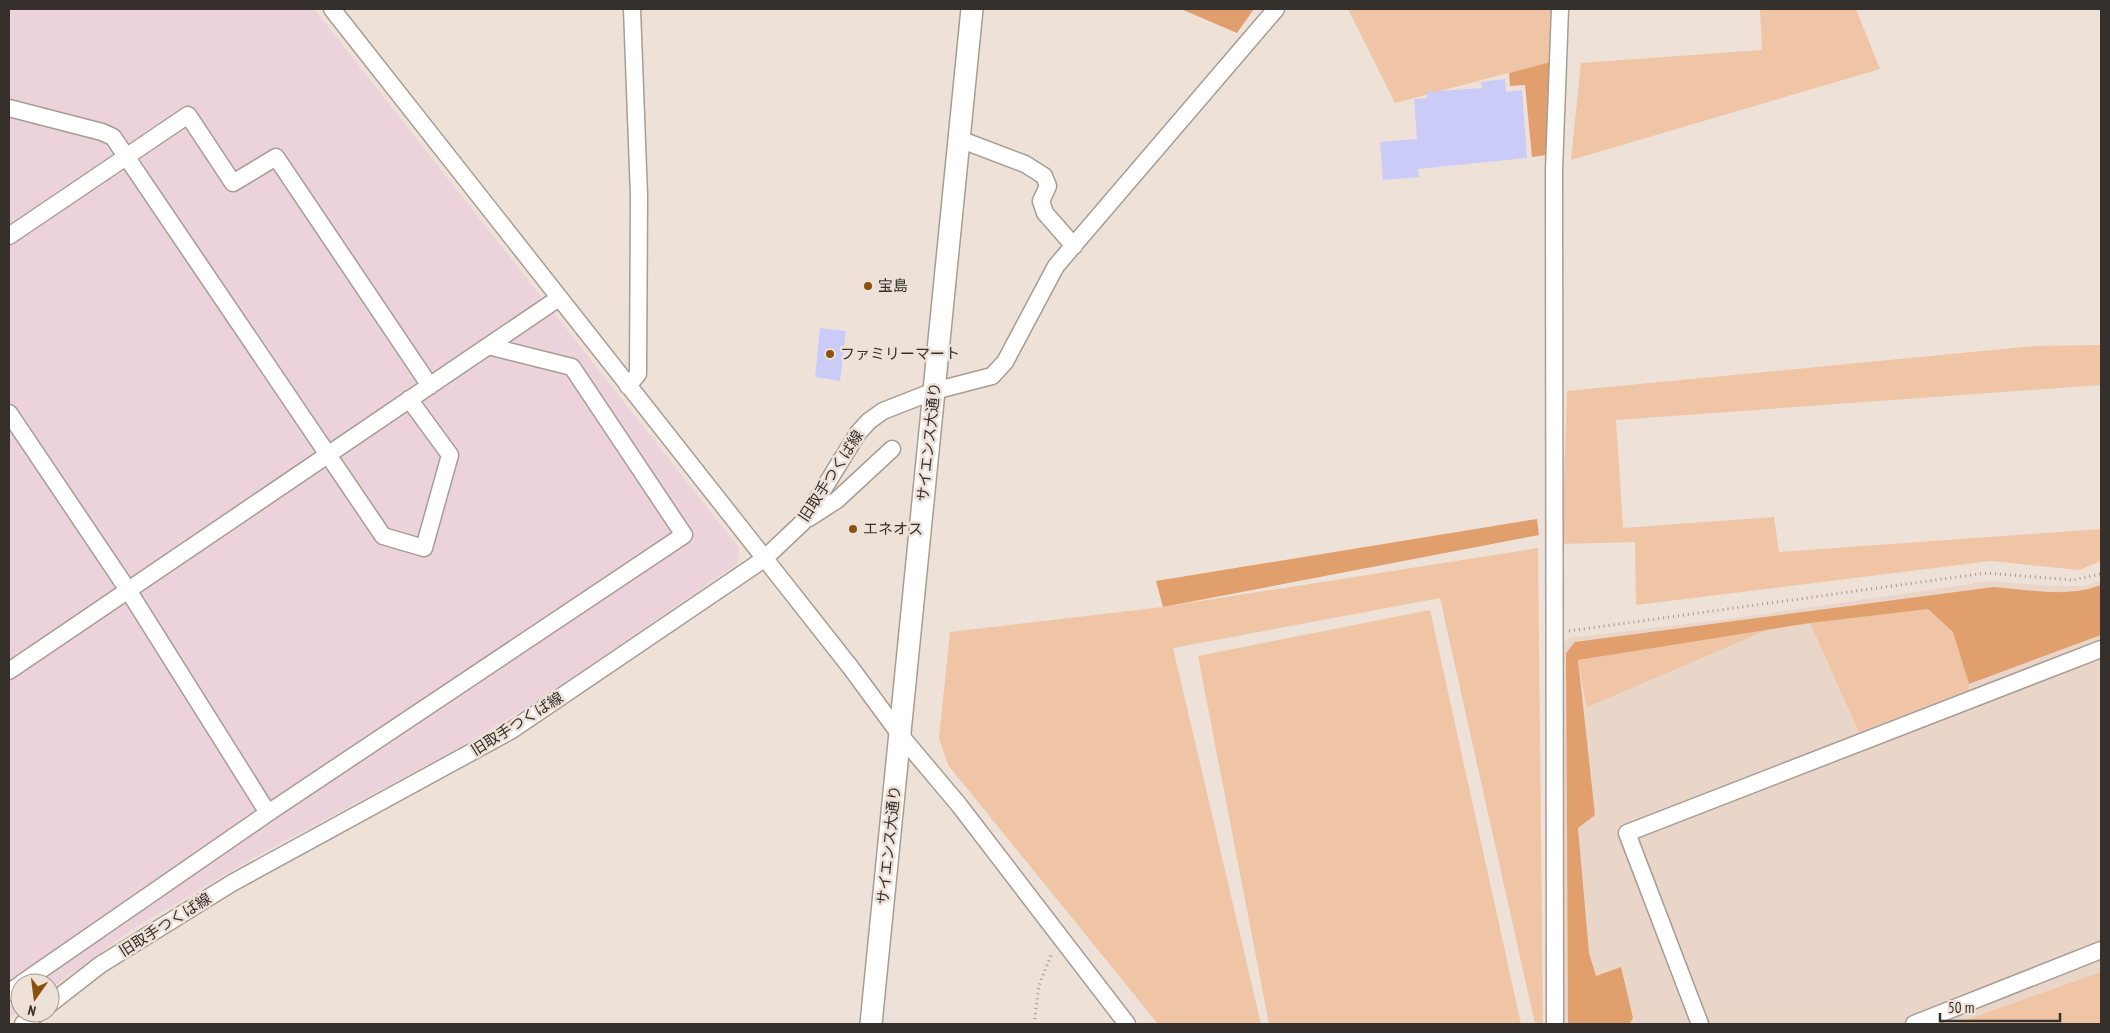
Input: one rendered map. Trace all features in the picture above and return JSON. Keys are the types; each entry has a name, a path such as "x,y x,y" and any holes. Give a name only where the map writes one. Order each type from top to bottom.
{"main road":[{"name":"サイエンス大通り","path":"871,1024 972,9"}],"street":[{"path":"332,9 851,668 901,736 959,805 1128,1024"},
{"path":"628,386 638,374 639,196 632,9"},
{"name":"旧取手つくば線","path":"60,996 100,965 232,883 512,730 764,559 803,522 858,433 869,421 883,411 934,391 992,376 1005,362 1056,266 1276,9"},
{"path":"1555,1024 1553,633 1554,169 1560,9"},
{"path":"9,108 102,132 113,137 128,156 383,536 424,548 450,455 409,399"},
{"path":"9,236 188,116 233,183 276,157 430,386"},
{"path":"959,139 1025,164 1044,176 1048,186 1042,201 1045,213 1074,246"},
{"path":"9,671 559,298"},
{"path":"37,973 268,813 684,535 572,367 488,346"},
{"path":"9,413 128,590 268,813"},
{"path":"803,522 837,500 892,449"},
{"path":"1700,1024 1627,833 2101,649"},
{"path":"1914,1024 2101,950"}],"path":[{"path":"1553,633 1986,573 2073,580 2101,574"},
{"path":"1034,1024 1039,985 1060,936"}],"shaded area":[{"path":"9,9 314,9 739,548 737,564 538,701 455,750 253,858 136,927 60,982 60,973 10,973 9,1018"},
{"path":"1181,9 1254,9 1237,33"},
{"path":"1348,9 1551,9 1550,62 1395,103"},
{"path":"1760,9 1856,9 1880,69 1571,160 1581,63 1762,50"},
{"path":"1550,62 1546,155 1532,157 1525,85 1510,86 1509,73"},
{"path":"2101,345 2101,385 1616,420 1623,528 1774,517 1779,552 2101,529 2101,561 2079,570 1991,561 1636,605 1635,542 1562,544 1567,391 2034,346"},
{"path":"1537,519 1539,535 1163,607 1156,581"},
{"path":"1538,548 1543,1024 1535,1024 1440,598 1173,648 1261,1024 1158,1024 948,765 939,738 950,632 1163,607"},
{"path":"2101,580 2101,1024 1563,1024 1561,648 1568,638 1737,618 1991,581 2050,586 2084,586"},
{"path":"2101,585 2101,635 1969,684 1953,632 1928,609 1810,623 1578,660 1595,815 1578,828 1589,953 1596,976 1621,967 1633,1018 1629,1024 1568,1024 1566,653 1575,642 1994,587 2062,592 2088,589"},
{"path":"1928,609 1953,632 1969,684 1968,690 1859,732 1810,623"},
{"path":"1430,610 1521,1024 1269,1024 1198,656"},
{"path":"1769,629 1587,707 1578,660"},
{"path":"2101,972 2101,1024 1955,1024"}],"building":[{"path":"1505,79 1506,92 1522,90 1527,158 1418,169 1419,177 1383,180 1380,142 1417,139 1414,99 1427,98 1427,92 1482,88 1481,82"},
{"name":"ファミリーマート","path":"820,328 846,331 840,381 815,377"}],"place":[{"name":"宝島","path":"868,286"},
{"name":"ファミリーマート","path":"830,354"},
{"name":"エネオス","path":"853,529"}]}
